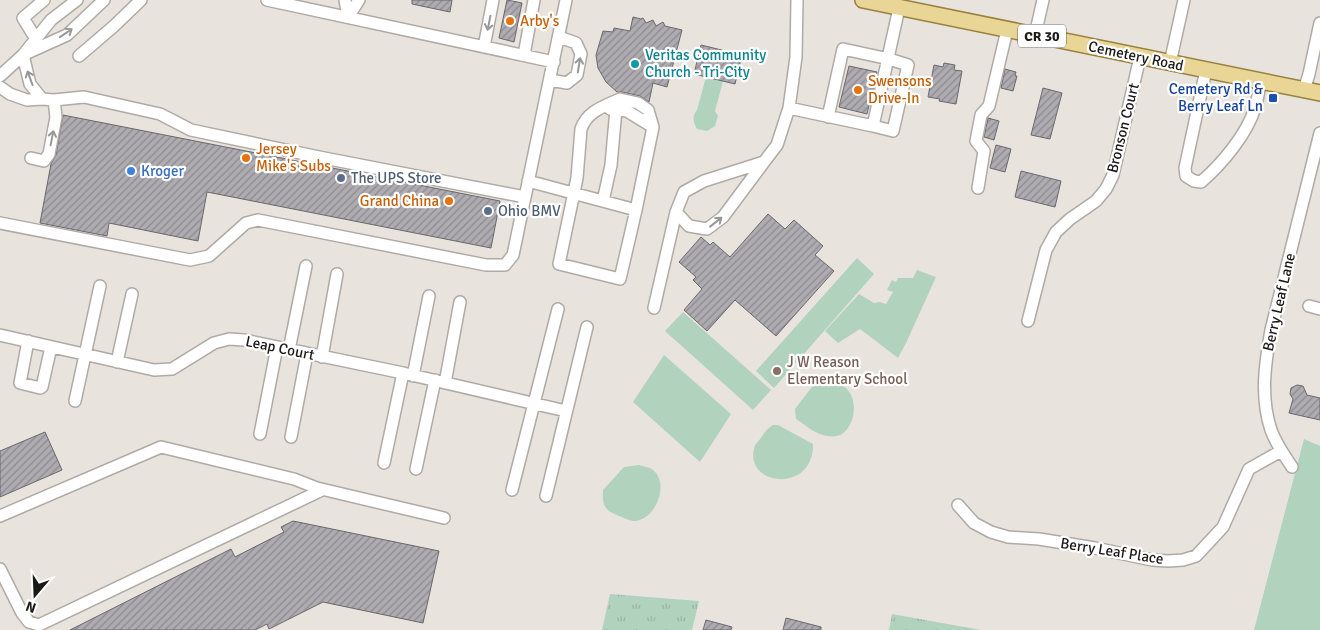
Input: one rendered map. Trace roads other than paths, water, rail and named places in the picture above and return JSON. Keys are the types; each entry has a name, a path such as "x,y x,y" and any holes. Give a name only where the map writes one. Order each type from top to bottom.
{"main road":[{"name":"Cemetery Road","path":"863,0 1320,93"}],"street":[{"path":"36,39 23,18 44,0"},
{"path":"23,55 51,20 77,0"},
{"path":"2,71 23,55 67,35 104,0"},
{"path":"79,56 141,0"},
{"path":"268,0 554,62"},
{"path":"345,0 348,17"},
{"path":"348,17 360,0"},
{"path":"484,47 493,0"},
{"path":"524,55 534,0"},
{"path":"0,223 190,260 208,256 246,223 258,220 486,265 504,265 513,255 566,0"},
{"path":"676,212 688,226 707,229 723,217 777,145 789,108 796,57 797,0"},
{"path":"1035,35 1043,0"},
{"path":"1170,63 1184,0"},
{"path":"873,126 900,8"},
{"path":"1304,90 1320,23"},
{"path":"978,188 984,150 976,141 981,115 989,106 1007,30"},
{"path":"550,80 568,82 578,75 581,54 576,43 559,37"},
{"path":"789,108 828,117 873,126 893,131 908,65 843,49 828,117"},
{"path":"23,55 30,84 48,100 56,117 49,154 44,161 31,158"},
{"name":"Bronson Court","path":"1028,321 1046,250 1056,232 1070,219 1096,201 1106,189 1113,175 1140,57"},
{"path":"1206,70 1185,168 1186,176 1194,181 1201,182 1212,172 1243,134 1256,107 1260,81"},
{"path":"0,86 10,94 27,100 84,97 160,114 191,130 526,197"},
{"path":"620,99 638,103 648,110 654,127 620,279 559,264 577,178 581,128 583,123 598,109 620,99"},
{"path":"598,109 626,112 654,127"},
{"path":"603,201 611,165 616,110"},
{"name":"Berry Leaf Lane","path":"1292,468 1271,431 1263,386 1271,330 1320,133"},
{"path":"654,308 676,212 684,192 704,181 764,162"},
{"path":"528,181 636,210"},
{"path":"289,350 306,266"},
{"path":"322,357 337,274"},
{"path":"75,401 100,286"},
{"path":"117,362 132,294"},
{"path":"384,463 429,296"},
{"path":"416,469 460,302"},
{"path":"512,490 558,308"},
{"path":"546,496 586,327"},
{"name":"Leap Court","path":"0,335 154,370 172,369 214,343 229,339 244,340 408,374 566,410"},
{"path":"28,341 20,383 40,388 42,387 50,346"},
{"path":"260,434 276,347"},
{"path":"291,437 307,354"},
{"path":"0,516 161,446 294,478 322,490 444,518"},
{"name":"Berry Leaf Place","path":"958,506 974,524 1008,537 1039,539 1152,560 1183,560 1196,556 1223,527 1249,469 1281,451"},
{"path":"0,569 22,613 29,622 39,625 322,490"}],"place":[{"name":"Arby's","path":"510,21"},
{"name":"Veritas Community Church - Tri-City","path":"635,64"},
{"name":"Swensons Drive-In","path":"858,90"},
{"name":"Cemetery Rd & Berry Leaf Ln","path":"1273,98"},
{"name":"Jersey Mike's Subs","path":"246,158"},
{"name":"Kroger","path":"131,171"},
{"name":"The UPS Store","path":"341,178"},
{"name":"Grand China","path":"449,201"},
{"name":"Ohio BMV","path":"488,211"},
{"name":"J W Reason Elementary School","path":"777,371"}]}
